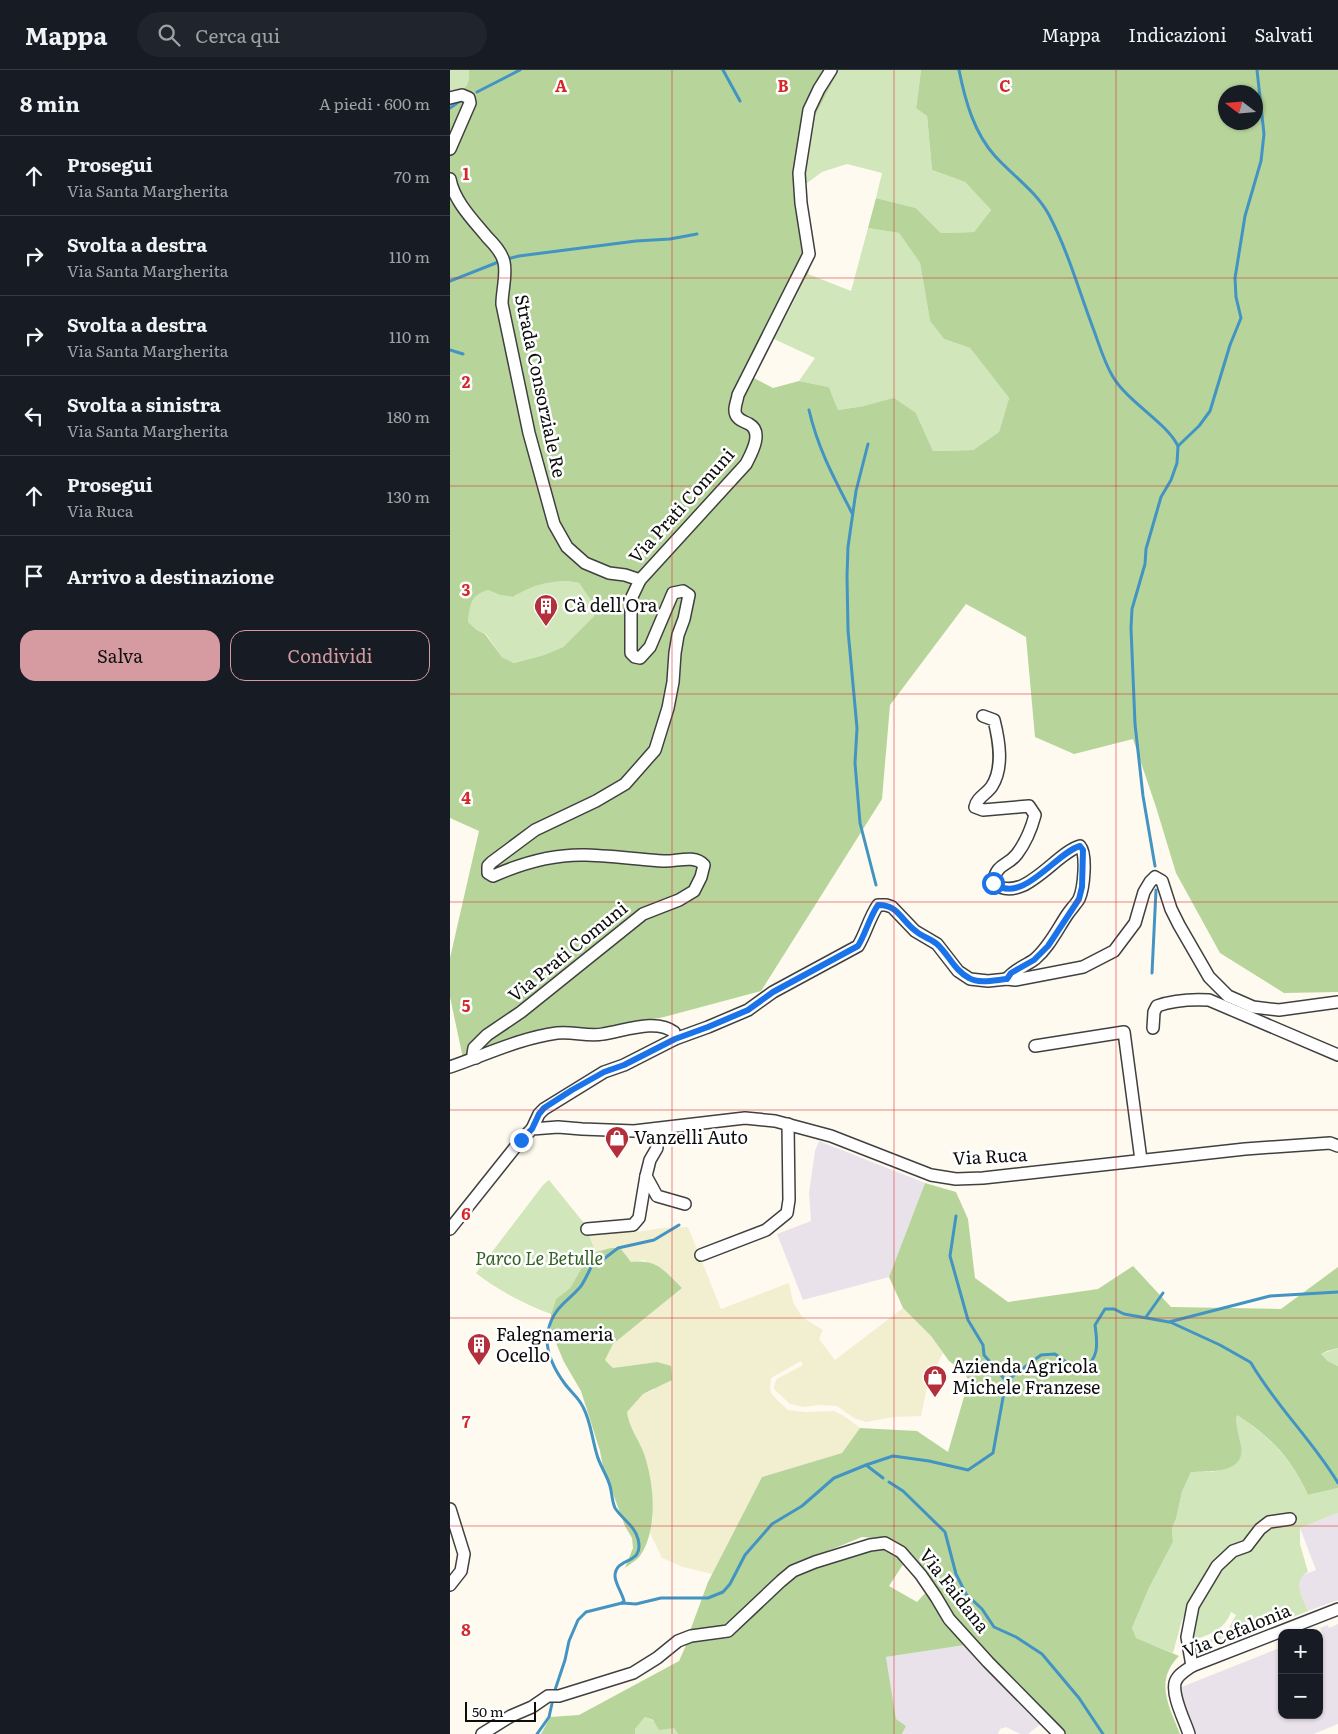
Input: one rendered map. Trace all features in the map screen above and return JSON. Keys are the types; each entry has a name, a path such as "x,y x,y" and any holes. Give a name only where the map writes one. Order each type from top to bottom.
{"street":[{"name":"Via Prati Comuni","path":"476,1058 473,1054 474,1048 487,1035 521,1012 643,914 679,900 694,891 701,877 704,865 695,859 666,861 585,855 532,861 493,876 488,873 488,866 535,830 596,801 625,784 655,750 668,708 678,635 684,619 688,595 684,591 673,593 650,647 640,658 635,657 631,653 631,599 640,580 746,464 754,450 756,431 750,424 738,418 735,409 738,395 810,254 801,203 799,173 810,110 819,89 831,70"},
{"path":"450,98 462,95 469,98 470,103 450,149"},
{"name":"Strada Consorziale Re","path":"450,178 469,215 494,244 504,260 505,274 502,288 502,304 529,433 554,524 567,547 585,563 610,573 640,580"},
{"path":"983,716 994,720 1000,758 997,777 992,788 976,801 974,806 983,810 1029,806 1035,815 1029,837 1016,856 1001,865 994,875 993,883 998,887 1007,888 1025,885 1052,866 1072,848 1080,846 1084,856 1082,887 1079,899 1048,946 1034,960 1011,973 1007,979"},
{"path":"450,1229 512,1150 532,1129 544,1108 604,1072 624,1065 675,1039 748,1010 773,992 858,946 866,933 870,917 878,905 892,907 916,932 937,944 958,971 970,979 988,981 1015,980 1083,967 1114,951 1135,923 1144,892 1155,878 1162,881 1171,909 1209,977 1228,996 1253,1007 1279,1010 1338,1002"},
{"path":"1152,1028 1154,1012 1157,1006 1168,1002 1193,999 1209,1000 1338,1055"},
{"path":"450,1067 535,1038 558,1033 600,1035 635,1027 660,1026 668,1027 674,1032 675,1039"},
{"path":"1035,1046 1124,1032 1141,1160"},
{"name":"Via Ruca","path":"532,1129 558,1126 590,1130 655,1129 744,1118 788,1124 831,1136 931,1175 956,1179 992,1177 1255,1148 1330,1143 1338,1146"},
{"path":"702,1255 766,1230 787,1213 789,1200 788,1124"},
{"path":"587,1229 633,1225 639,1218 650,1160 657,1148 655,1129"},
{"path":"646,1176 657,1196 685,1204"},
{"path":"450,1509 464,1554 461,1572 450,1584"},
{"path":"1192,1666 1187,1637 1193,1606 1217,1566 1233,1551 1247,1546 1260,1529 1269,1522 1290,1519"},
{"name":"Via Faidana","path":"482,1734 511,1716 553,1696 633,1673 657,1658 678,1641 691,1636 728,1631 794,1571 815,1562 870,1545 885,1543 902,1552 921,1575 949,1619 1058,1734"},
{"name":"Via Cefalonia","path":"1189,1734 1175,1694 1175,1683 1182,1673 1192,1666 1338,1609"}],"shaded area":[{"path":"819,1141 925,1183 889,1277 803,1300 777,1234 811,1221 809,1193 815,1151"},
{"path":"688,1227 721,1309 789,1283 793,1302 802,1317 823,1330 819,1339 835,1360 903,1308 931,1336 943,1353 928,1383 921,1416 894,1417 866,1422 854,1418 837,1406 803,1407 790,1404 774,1389 775,1383 777,1379 803,1365 801,1361 771,1378 771,1393 788,1410 805,1412 834,1411 860,1428 842,1453 762,1477 712,1574 683,1567 662,1558 650,1533 653,1518 652,1497 641,1447 628,1422 627,1412 643,1394 654,1390 657,1362 613,1368 605,1360 613,1344 682,1288 644,1260 631,1262 611,1248 596,1252 587,1229 602,1234 629,1229 630,1233 662,1228"},
{"path":"1338,1513 1338,1600 1308,1611 1298,1586 1299,1580 1303,1575 1316,1570 1300,1528"},
{"path":"1338,1624 1338,1724 1314,1734 1197,1734 1179,1688 1278,1649 1278,1719 1323,1719 1323,1629 1320,1628 1328,1625 1329,1628"},
{"path":"965,1645 1042,1723 1028,1734 1020,1734 1006,1727 1000,1729 998,1734 902,1734 906,1726 896,1719 886,1657"}],"green space":[{"path":"450,70 469,70 469,76 465,87 450,97"},
{"path":"469,70 839,70 813,120 808,142 803,186 813,254 808,274 752,377 773,388 799,381 829,387 838,410 864,406 894,398 916,413 933,451 973,450 999,432 1009,398 970,348 944,339 930,321 920,263 899,233 868,228 876,198 916,208 941,233 974,232 991,210 965,182 932,170 927,116 916,108 921,70 1338,70 1338,992 1284,993 1220,953 1176,873 1133,739 1074,754 1035,737 1026,637 966,604 890,705 882,799 761,991 664,1017 534,1042 464,1063 450,997 450,958 479,831 450,818 450,97 465,87 468,81","holes":["567,581 579,583 590,599 594,616 563,647 544,655 514,663 502,657 485,634 468,622 472,602 482,592 488,590 500,595 513,597 539,585 552,582"]},
{"path":"839,70 921,70 916,107 927,116 932,170 965,182 991,210 974,232 941,233 916,208 876,198 882,173 847,164 822,172 803,186 808,142 813,120"},
{"path":"868,228 899,233 920,263 930,321 944,339 970,348 1009,398 999,432 973,450 933,451 916,413 864,406 838,410 829,387 799,381 815,358 774,339 808,274 851,291"},
{"path":"567,581 579,583 590,599 594,616 563,647 544,655 514,663 502,657 486,634 477,630 468,622 470,606 474,598 482,592 488,590 500,595 513,597 533,585 545,582"},
{"name":"Parco Le Betulle","path":"549,1180 584,1223 596,1252 588,1257 570,1288 556,1299 551,1314 512,1296 476,1273 543,1185"},
{"path":"925,1183 956,1192 968,1219 975,1278 1008,1302 1098,1289 1133,1266 1171,1307 1281,1309 1338,1267 1338,1348 1321,1354 1328,1361 1338,1366 1338,1488 1308,1495 1295,1470 1279,1449 1237,1415 1237,1427 1241,1446 1241,1455 1238,1462 1225,1469 1216,1471 1191,1472 1182,1492 1172,1528 1173,1542 1149,1588 1132,1628 1136,1638 1179,1656 1171,1665 1165,1684 1168,1704 1180,1734 1063,1734 956,1621 933,1585 907,1551 887,1539 862,1537 791,1566 725,1628 690,1631 708,1582 762,1477 842,1453 860,1428 917,1431 948,1452 968,1383 966,1374 949,1361 931,1336 903,1308 889,1277"},
{"path":"620,1248 631,1262 654,1264 682,1288 613,1344 605,1360 613,1368 657,1362 671,1366 672,1380 643,1394 627,1412 631,1427 647,1463 653,1504 650,1532 646,1545 640,1556 625,1568 633,1548 632,1538 625,1526 603,1467 600,1451 581,1391 564,1362 551,1331 551,1314 556,1299 570,1288 588,1257 596,1252"},
{"path":"1338,1348 1338,1366 1328,1361 1321,1354"},
{"path":"1237,1415 1260,1432 1287,1459 1308,1495 1338,1488 1338,1513 1300,1528 1300,1544 1308,1572 1300,1580 1299,1585 1308,1611 1276,1624 1273,1619 1193,1649 1192,1646 1214,1638 1228,1630 1236,1615 1231,1612 1220,1628 1191,1641 1197,1612 1217,1571 1262,1530 1279,1523 1298,1521 1290,1515 1279,1518 1265,1516 1249,1538 1237,1543 1214,1560 1182,1620 1173,1653 1135,1638 1132,1628 1149,1588 1173,1542 1172,1528 1182,1492 1191,1472 1212,1472 1233,1466"},
{"path":"879,1548 892,1550 904,1563 889,1586 917,1602 928,1590 943,1623 965,1645 886,1657 896,1719 906,1726 902,1734 678,1734 674,1728 659,1730 653,1720 645,1717 635,1729 635,1734 541,1734 550,1717 579,1715 679,1661 687,1643 730,1638 783,1585 797,1574"},
{"path":"645,1717 663,1726 674,1728 678,1734 635,1734 635,1729"}],"waterway":[{"path":"477,92 520,70"},
{"path":"723,70 740,101"},
{"path":"959,70 967,104 981,137 995,156 1038,198 1049,215 1068,257 1102,353 1113,377 1128,395 1165,429 1178,446"},
{"path":"1155,866 1143,796 1135,724 1132,609 1161,497 1171,480 1177,463 1178,446 1199,426 1210,411 1230,345 1241,318 1236,297 1235,278 1245,216 1261,161 1264,134 1257,70"},
{"path":"450,108 463,99"},
{"path":"507,259 697,234"},
{"path":"450,281 501,261"},
{"path":"450,350 463,354"},
{"path":"809,410 822,450 852,513"},
{"path":"868,444 856,491 848,547 847,576 848,630 857,728 855,763 860,823 876,885"},
{"path":"1152,973 1156,890"},
{"path":"956,1216 950,1256 968,1320 983,1345 984,1355 1007,1382"},
{"path":"622,1603 624,1601 615,1579 616,1570 637,1553 639,1548 638,1539 634,1530 615,1508 610,1486 598,1459 586,1413 561,1378 551,1359 547,1345 548,1331 553,1316 581,1286 594,1262 605,1258 618,1248 654,1240 679,1225"},
{"path":"554,1693 569,1641 578,1620 586,1612 622,1603 636,1604 661,1598 708,1598 723,1592 730,1584 745,1555 772,1524 802,1506 834,1478 866,1465 893,1456 929,1461 968,1470 993,1453 1006,1381 1041,1355 1055,1354 1081,1373 1094,1357 1097,1345 1095,1325 1105,1309 1114,1309 1124,1314 1169,1322 1270,1296 1338,1292"},
{"path":"1146,1317 1163,1293"},
{"path":"1170,1322 1220,1345 1250,1362"},
{"path":"1251,1363 1338,1483"},
{"path":"866,1465 883,1478"},
{"path":"889,1482 903,1491 945,1532 956,1574 966,1594 982,1609 994,1627 1016,1637 1042,1654 1079,1698 1103,1734"},
{"path":"537,1734 549,1717 553,1699"}],"place":[{"name":"Cà dell'Ora","path":"546,627"},
{"name":"Vanzelli Auto","path":"617,1159"},
{"name":"Falegnameria Ocello","path":"479,1366"},
{"name":"Azienda Agricola Michele Franzese","path":"935,1398"}],"route":[{"path":"521,1140 532,1129 544,1108 572,1090 604,1072 624,1065 675,1039 748,1010 773,992 836,960 858,946 866,933 870,917 878,905 892,907 916,932 937,944 958,971 970,979 988,981 1007,979 1011,973 1034,960 1048,946 1067,914 1079,899 1082,887 1083,850 1080,846 1072,848 1052,866 1025,885 1007,888 998,887 993,883"}]}
